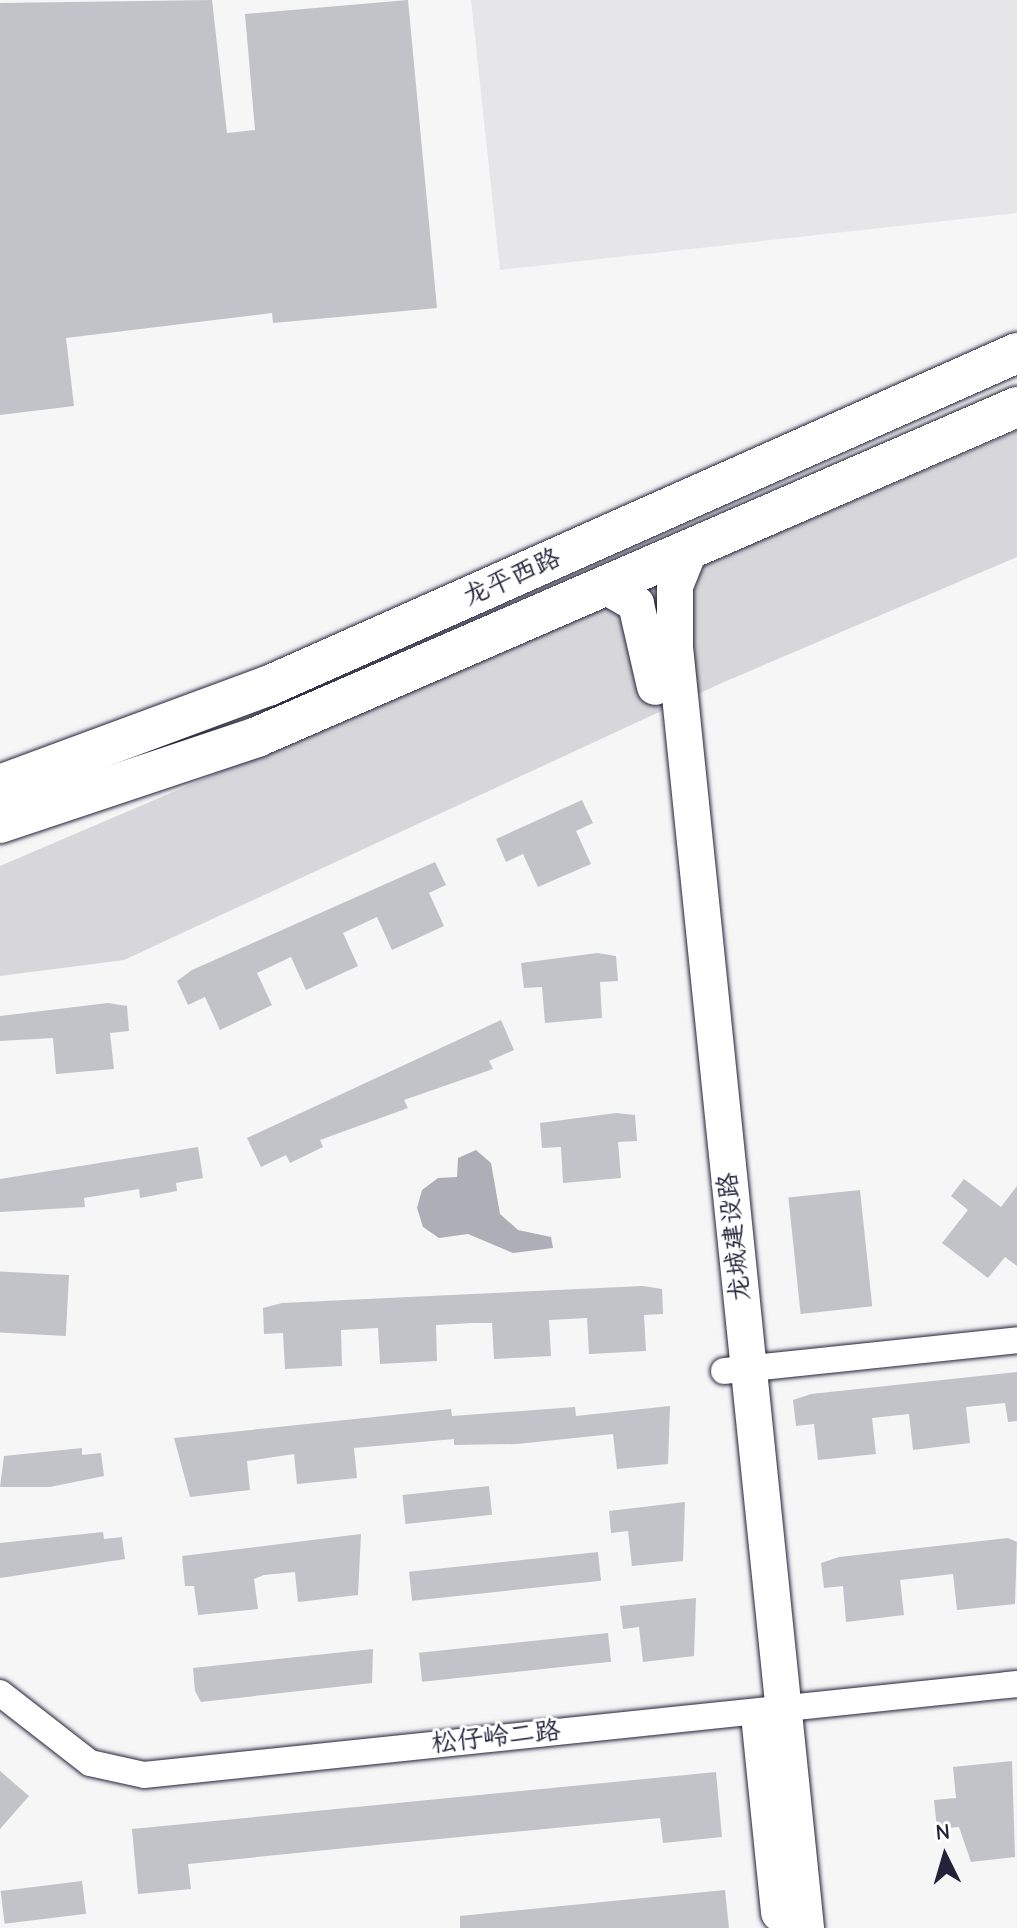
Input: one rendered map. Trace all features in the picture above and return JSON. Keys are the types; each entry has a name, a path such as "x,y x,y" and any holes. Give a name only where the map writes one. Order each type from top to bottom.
{"main road":[{"name":"龙平西路","path":"0,785 268,686 1017,353"},
{"name":"龙平西路","path":"0,823 166,774 1017,407"}],"street":[{"name":"龙城建设路","path":"690,549 675,586 675,647 736,1370"},
{"name":"龙城建设路","path":"605,586 636,604 651,648 736,1370 771,1709 806,1928"},
{"path":"736,1370 1017,1340"},
{"name":"松仔岭二路","path":"0,1693 90,1763 144,1775 1017,1684"},
{"name":"龙城建设路","path":"771,1709 781,1928"}],"shaded area":[{"path":"471,0 1017,0 1017,213 500,270"},
{"path":"1017,431 1017,557 724,682 124,960 0,976 0,866"},
{"path":"476,1150 491,1163 500,1214 518,1230 551,1237 553,1248 513,1253 468,1234 439,1238 423,1227 417,1208 422,1190 438,1178 457,1177 458,1158"}],"building":[{"path":"212,0 227,133 255,130 245,14 408,0 437,308 273,323 272,313 66,338 74,406 0,415 0,3"},
{"path":"582,800 593,823 576,831 591,864 538,887 523,854 506,862 496,839"},
{"path":"435,862 446,885 429,893 444,926 392,950 377,917 343,933 358,966 306,990 291,957 257,973 272,1005 220,1030 205,997 188,1005 177,981 192,970"},
{"path":"597,953 616,956 618,981 600,982 602,1018 545,1023 542,987 524,988 521,963"},
{"path":"108,1003 127,1006 129,1031 110,1033 114,1069 56,1074 53,1038 0,1041 0,1016"},
{"path":"501,1020 514,1050 489,1061 493,1069 404,1100 408,1108 320,1140 323,1147 290,1163 286,1155 261,1167 247,1138"},
{"path":"616,1113 635,1115 637,1141 618,1142 621,1178 563,1183 561,1147 542,1148 540,1123"},
{"path":"198,1147 203,1178 176,1183 177,1191 140,1198 139,1189 84,1198 85,1207 0,1212 0,1179"},
{"path":"964,1179 1001,1207 1017,1186 1017,1266 1005,1257 988,1278 942,1243 968,1210 951,1196"},
{"path":"860,1190 872,1306 801,1314 788,1198"},
{"path":"0,1271 69,1275 66,1336 0,1332"},
{"path":"643,1286 662,1289 663,1314 644,1315 646,1351 589,1354 587,1318 549,1320 551,1356 494,1359 492,1323 473,1323 436,1325 437,1361 380,1364 378,1328 341,1330 342,1366 285,1369 283,1333 264,1334 263,1308 282,1303"},
{"path":"1017,1372 1017,1421 1008,1422 1005,1403 966,1407 970,1443 913,1450 909,1414 872,1418 876,1454 818,1460 814,1424 796,1426 793,1400 811,1394"},
{"path":"670,1406 668,1464 617,1469 613,1434 517,1444 454,1445 454,1439 354,1448 357,1478 297,1484 294,1454 247,1461 250,1490 190,1497 174,1438 451,1409 452,1416 575,1407 576,1416"},
{"path":"82,1448 82,1455 101,1453 104,1476 50,1487 0,1487 4,1456"},
{"path":"489,1486 492,1515 406,1524 402,1495"},
{"path":"685,1502 683,1561 632,1566 628,1531 611,1533 609,1511"},
{"path":"103,1532 104,1539 122,1537 125,1559 0,1578 0,1543"},
{"path":"361,1534 358,1595 298,1602 295,1572 264,1575 254,1579 258,1609 198,1615 194,1586 185,1586 182,1556"},
{"path":"1008,1538 1017,1542 1015,1604 957,1610 953,1574 900,1580 904,1615 846,1622 843,1586 824,1588 821,1563 839,1557"},
{"path":"598,1552 601,1581 412,1601 409,1572"},
{"path":"696,1598 694,1656 643,1662 639,1627 623,1629 620,1606"},
{"path":"608,1633 611,1662 422,1682 419,1653"},
{"path":"373,1649 372,1683 201,1702 195,1691 193,1668"},
{"path":"1012,1761 1015,1857 971,1862 959,1827 937,1829 934,1800 956,1798 953,1767"},
{"path":"0,1771 29,1796 0,1829"},
{"path":"716,1772 722,1837 663,1843 660,1818 376,1845 188,1864 191,1889 138,1894 132,1829"},
{"path":"82,1881 86,1914 5,1924 1,1891"},
{"path":"725,1890 729,1928 460,1928 460,1916"}]}
